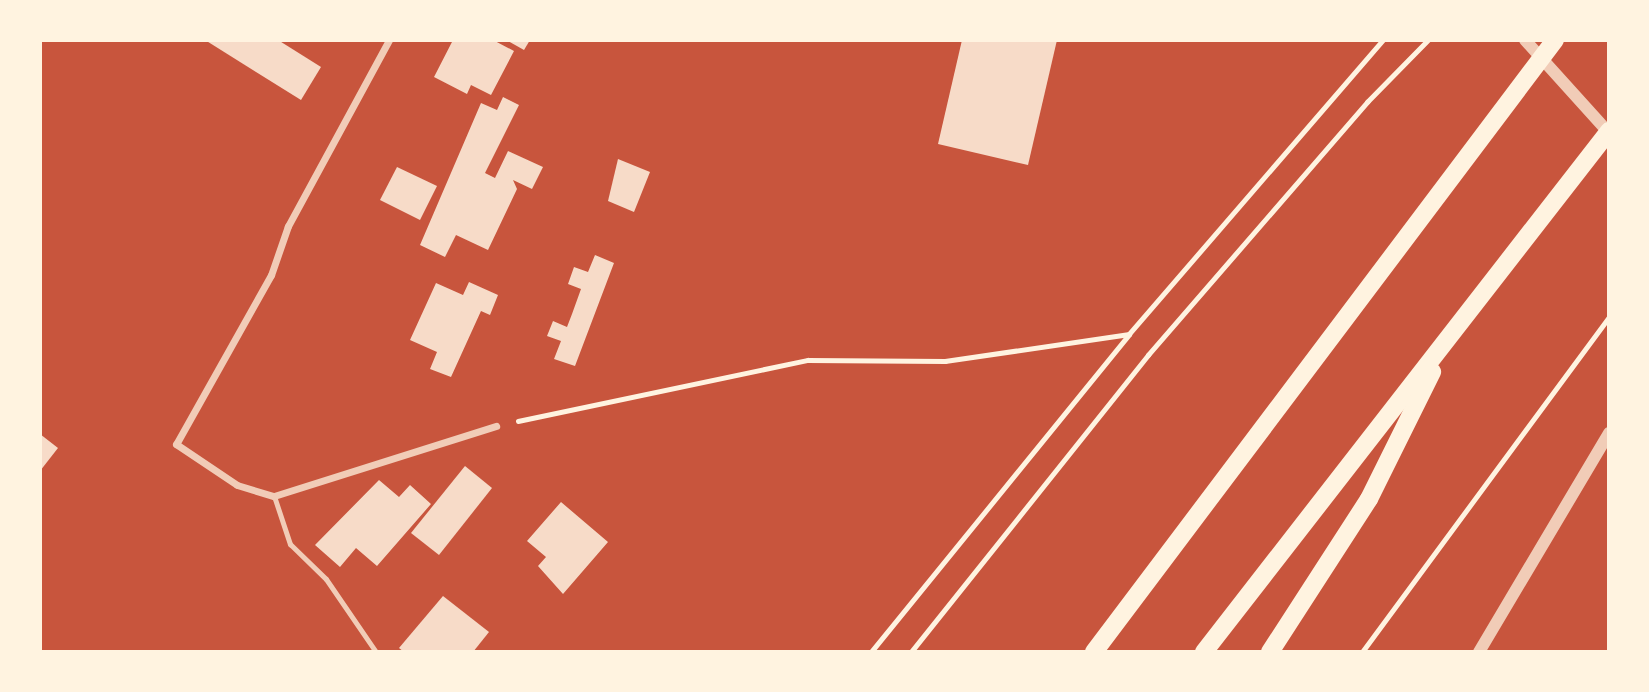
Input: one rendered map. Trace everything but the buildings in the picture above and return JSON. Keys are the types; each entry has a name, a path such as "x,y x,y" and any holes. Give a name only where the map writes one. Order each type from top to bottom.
{"main road":[{"path":"1094,652 1555,40"},
{"path":"1204,652 1609,132"},
{"path":"1270,652 1369,499 1442,349"}],"street":[{"path":"389,40 288,226 271,275 176,444 237,485 274,496 496,426"},
{"path":"1525,40 1609,132"},
{"path":"1479,652 1609,433"}],"lane":[{"path":"274,496 290,544 326,579 376,652"}],"path":[{"path":"871,652 1129,334 1383,40"},
{"path":"911,652 1149,355 1367,102 1428,40"},
{"path":"1362,652 1609,317"},
{"path":"496,426 808,360 945,361 1129,334"}]}
